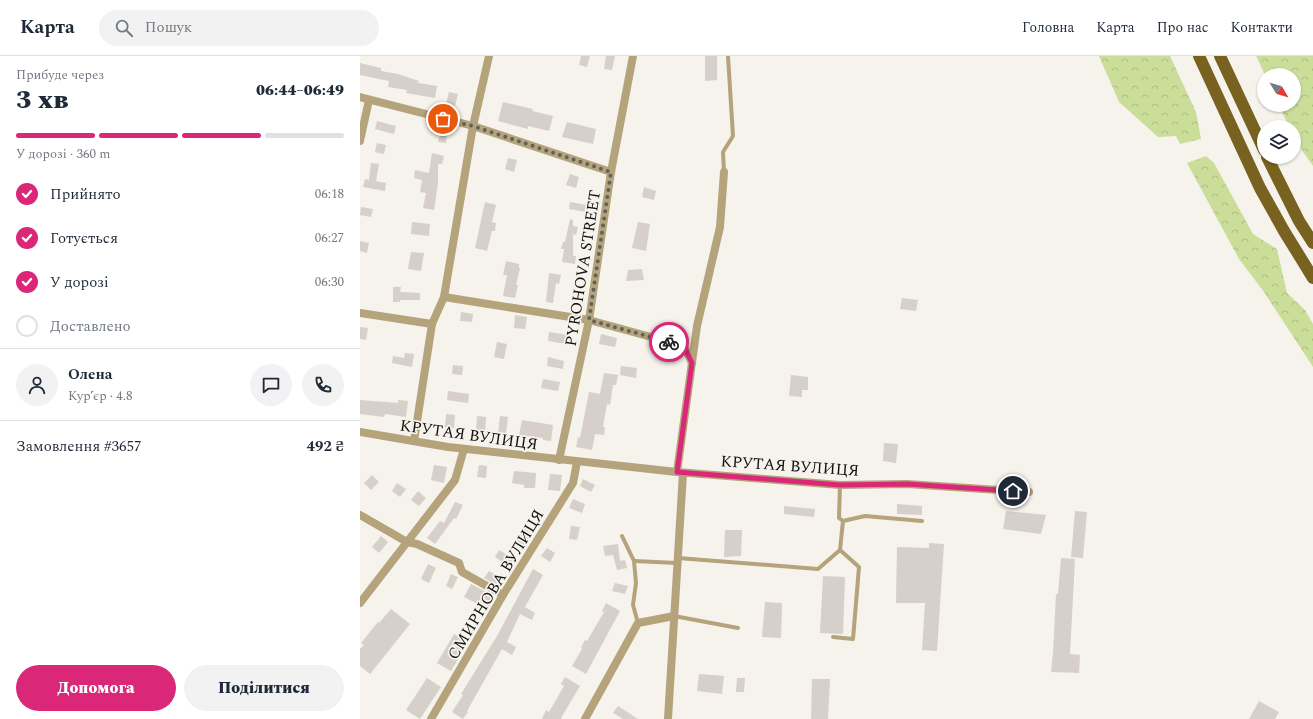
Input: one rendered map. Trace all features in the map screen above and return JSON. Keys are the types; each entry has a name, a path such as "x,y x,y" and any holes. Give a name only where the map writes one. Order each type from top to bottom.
{"main road":[{"path":"1199,56 1260,188 1313,278"},
{"path":"1220,56 1257,135"},
{"path":"1270,164 1299,221 1313,243"}],"street":[{"path":"414,441 432,324 444,297 473,126 489,56"},
{"name":"PYROHOVA STREET","path":"560,460 589,320 611,172 633,56"},
{"path":"360,98 473,126 611,172"},
{"path":"360,141 369,100"},
{"path":"668,719 678,560 680,472 697,326 720,227 724,172"},
{"path":"444,297 589,320 684,346 692,363"},
{"path":"360,313 432,324"},
{"name":"КРУТАЯ ВУЛИЦЯ","path":"361,434 464,449 680,472 840,485 907,484 1028,492"},
{"path":"360,603 455,480 464,449"},
{"name":"СМИРНОВА ВУЛИЦЯ","path":"431,719 503,595 573,483 577,462"},
{"path":"360,515 407,542 417,544 459,563 462,572 503,595"},
{"path":"585,719 638,623 674,616"}],"lane":[{"path":"724,172 723,152 733,136 728,56"},
{"path":"840,485 839,518 843,521"},
{"path":"843,521 865,516 922,520"},
{"path":"634,561 678,560 818,570 840,550 843,521"},
{"path":"622,536 634,561 636,584 632,605 638,623"},
{"path":"833,637 853,639 859,567 840,550"},
{"path":"674,616 738,628"}],"green space":[{"path":"1099,56 1170,56 1196,112 1201,139 1180,144 1176,136 1158,137 1119,102"},
{"path":"1256,56 1313,56 1313,166 1301,149 1301,120 1286,120 1282,112 1301,112 1301,68 1262,68"},
{"path":"1206,156 1214,163 1253,234 1277,249 1287,293 1305,310 1313,324 1313,367 1264,292 1239,259 1187,163"}],"building":[{"path":"581,56 590,56 587,67 579,65"},
{"path":"606,56 615,56 612,70 604,69"},
{"path":"705,56 717,56 717,80 705,81"},
{"path":"360,63 381,68 381,71 398,74 419,81 418,83 437,86 435,98 406,93 407,90 388,87 389,81 360,75"},
{"path":"449,92 458,94 455,106 446,104"},
{"path":"503,102 533,109 532,111 553,116 549,131 528,126 528,129 498,121"},
{"path":"377,121 396,126 394,134 375,129"},
{"path":"567,122 596,129 593,144 562,137"},
{"path":"440,134 447,135 446,143 438,142"},
{"path":"377,143 386,145 384,154 375,152"},
{"path":"432,153 444,156 442,164 438,164 438,183 434,210 423,208 426,193 420,192 422,180 414,178 415,170 429,173"},
{"path":"508,158 517,160 514,172 505,169"},
{"path":"371,163 379,164 376,181 386,183 385,191 363,187 365,179 369,180"},
{"path":"570,174 579,177 576,188 566,185"},
{"path":"644,187 656,191 654,200 642,197"},
{"path":"485,202 496,205 492,222 496,223 495,231 492,231 487,251 475,248"},
{"path":"570,202 587,205 586,212 569,209"},
{"path":"361,207 373,209 371,217 360,215"},
{"path":"570,219 573,220 573,226 578,227 576,235 573,234 573,256 576,256 575,264 562,262 564,249 561,249 563,242 565,242"},
{"path":"412,222 430,224 429,236 411,234"},
{"path":"638,222 650,224 646,251 632,248"},
{"path":"360,241 369,243 367,253 360,251"},
{"path":"411,252 424,253 421,271 408,269"},
{"path":"506,261 519,264 520,268 515,298 503,296 507,275 503,275"},
{"path":"642,269 644,280 626,281 628,270"},
{"path":"549,273 561,275 559,284 556,283 553,303 546,302"},
{"path":"393,287 401,287 400,292 420,293 420,300 400,300 400,302 393,302"},
{"path":"902,298 918,300 916,311 900,309"},
{"path":"461,312 473,314 472,322 460,321"},
{"path":"515,315 527,317 525,329 514,328"},
{"path":"360,327 368,328 366,340 360,339"},
{"path":"549,332 568,335 567,344 548,341"},
{"path":"601,334 617,338 615,347 599,344"},
{"path":"497,342 507,344 504,359 494,357"},
{"path":"405,353 414,354 412,367 392,363 393,356 404,358"},
{"path":"548,357 564,361 563,369 547,366"},
{"path":"453,365 463,366 462,375 452,374"},
{"path":"621,366 637,368 636,378 620,375"},
{"path":"604,373 618,375 616,385 613,385 610,405 607,404 603,427 605,427 604,435 595,434 592,450 576,447 578,437 580,438 589,392 600,394"},
{"path":"791,375 808,377 808,390 802,390 802,397 789,396"},
{"path":"543,379 560,382 558,391 541,388"},
{"path":"448,391 469,394 468,403 447,400"},
{"path":"360,400 398,403 398,400 408,401 406,417 385,414 384,417 360,414"},
{"path":"446,414 455,415 454,428 445,427"},
{"path":"477,416 486,417 485,432 476,431"},
{"path":"500,416 508,417 506,434 498,434"},
{"path":"522,420 553,425 551,441 543,440 543,438 519,435"},
{"path":"884,443 898,444 896,463 883,461"},
{"path":"434,465 447,467 444,483 431,480"},
{"path":"479,465 487,466 486,478 477,477"},
{"path":"514,471 536,473 535,488 524,488 524,485 512,483"},
{"path":"550,474 562,475 560,491 548,490"},
{"path":"372,475 379,482 371,490 364,483"},
{"path":"583,479 595,485 591,492 580,486"},
{"path":"397,483 406,489 400,497 392,491"},
{"path":"418,491 426,498 419,506 411,500"},
{"path":"573,499 585,504 582,513 569,508"},
{"path":"455,502 463,505 456,519 454,518 435,544 427,538 440,521 444,523"},
{"path":"897,504 922,506 922,515 897,514"},
{"path":"784,506 815,509 814,517 784,514"},
{"path":"1006,511 1046,515 1041,534 1003,529"},
{"path":"1075,511 1087,512 1083,558 1071,557"},
{"path":"571,526 580,527 577,540 569,539"},
{"path":"524,528 532,534 524,546 516,540"},
{"path":"725,530 742,530 741,556 724,557"},
{"path":"381,536 388,542 379,553 372,547"},
{"path":"929,543 944,544 937,651 922,650 925,603 896,603 897,547 929,548"},
{"path":"618,544 620,561 625,560 627,568 617,570 613,555 605,556 603,546"},
{"path":"547,548 555,553 550,562 541,556"},
{"path":"499,550 514,559 509,566 495,557"},
{"path":"1061,558 1075,559 1070,654 1080,655 1079,673 1051,672 1056,594 1058,594"},
{"path":"428,564 436,568 429,583 421,579"},
{"path":"533,569 543,575 525,607 535,613 532,620 520,614 507,642 516,647 512,655 502,649 463,719 452,712 463,695 461,694 497,636"},
{"path":"489,571 501,578 496,585 484,578"},
{"path":"451,574 458,577 452,589 446,586"},
{"path":"823,576 845,577 843,634 820,633"},
{"path":"615,583 628,586 625,594 612,591"},
{"path":"471,584 494,596 488,609 464,597"},
{"path":"765,602 782,603 781,638 762,637"},
{"path":"606,603 620,611 586,674 572,666 582,649 581,648 585,640 587,641 604,612 602,611"},
{"path":"391,609 410,624 370,674 360,666 360,649 364,645 361,643"},
{"path":"454,634 468,642 451,671 437,663"},
{"path":"699,674 724,676 722,694 697,691"},
{"path":"565,677 580,686 561,718 562,719 542,719 546,710 549,712 564,686 561,684"},
{"path":"427,678 441,687 420,719 406,710"},
{"path":"737,678 745,678 744,692 736,692"},
{"path":"812,679 830,679 828,719 811,719"},
{"path":"1259,701 1279,712 1275,719 1249,719"},
{"path":"618,706 638,719 623,719 613,713"}],"way so far":[{"path":"443,119 473,126 611,172 589,320 669,342"}],"route":[{"path":"669,342 684,346 692,363 677,472 840,485 907,484 1013,491"}]}
